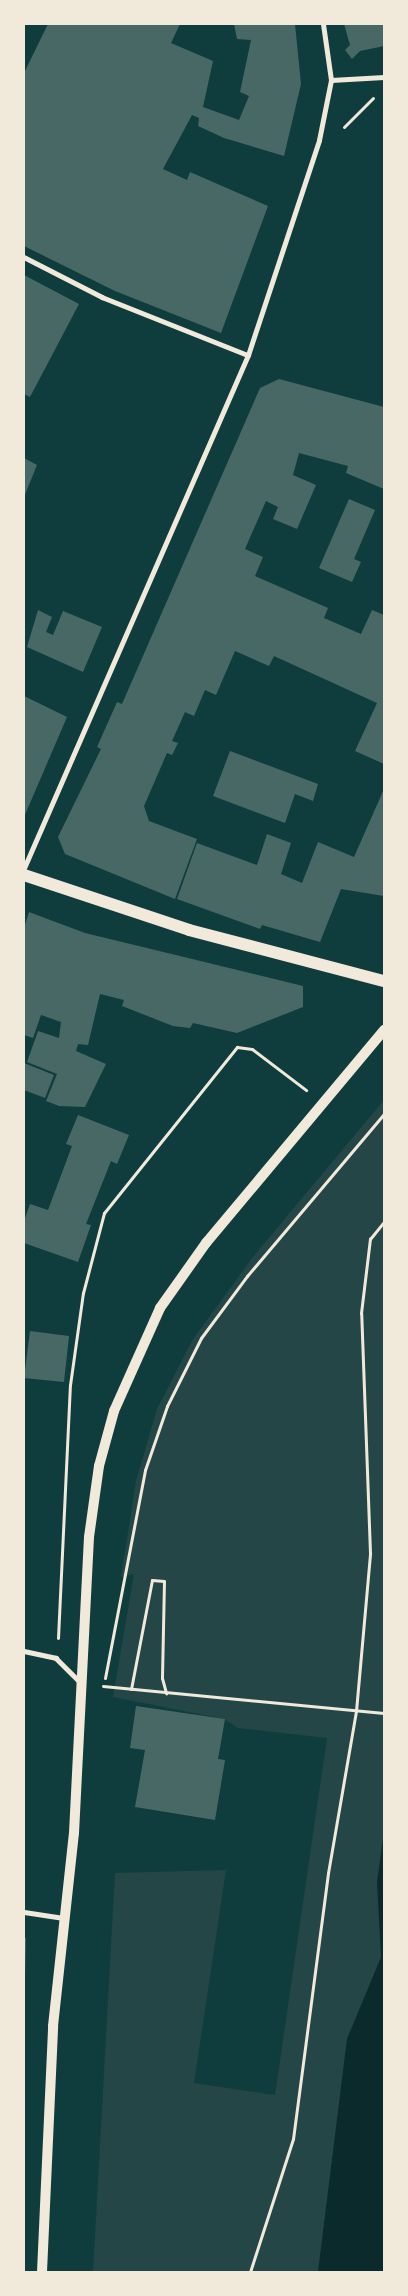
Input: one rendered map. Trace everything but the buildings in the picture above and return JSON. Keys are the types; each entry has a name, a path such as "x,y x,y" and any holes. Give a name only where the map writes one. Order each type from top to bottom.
{"main road":[{"path":"24,875 189,930 384,981"},
{"path":"42,2272 53,2026 64,1918 82,1684 89,1537 99,1466 135,1356 160,1308 206,1243 384,1030"}],"street":[{"path":"24,868 248,355 319,140 331,80 323,24"},
{"path":"331,80 384,77"},
{"path":"24,257 102,297 248,355"},
{"path":"24,1651 56,1658 82,1684"},
{"path":"24,1912 64,1918"}],"path":[{"path":"56,1658 70,1385 83,1293 104,1213 237,1047 252,1049 323,1104"},
{"path":"82,1684 108,1678 145,1470 167,1406 201,1338 247,1276 384,1114"},
{"path":"250,2272 293,2139 328,1873 356,1711 370,1553 360,1313 370,1239 384,1222"},
{"path":"131,1689 152,1580 164,1581 162,1678 166,1693"},
{"path":"82,1684 384,1713"}],"shaded area":[{"path":"384,1100 384,2272 93,2272 115,1873 226,1870 194,2083 275,2095 327,1738 238,1728 224,1719 113,1697 134,1574 121,1577 136,1481 157,1409 193,1339 253,1257"},
{"path":"384,1831 384,2272 318,2272 347,2039 381,1957 377,1882"}]}
